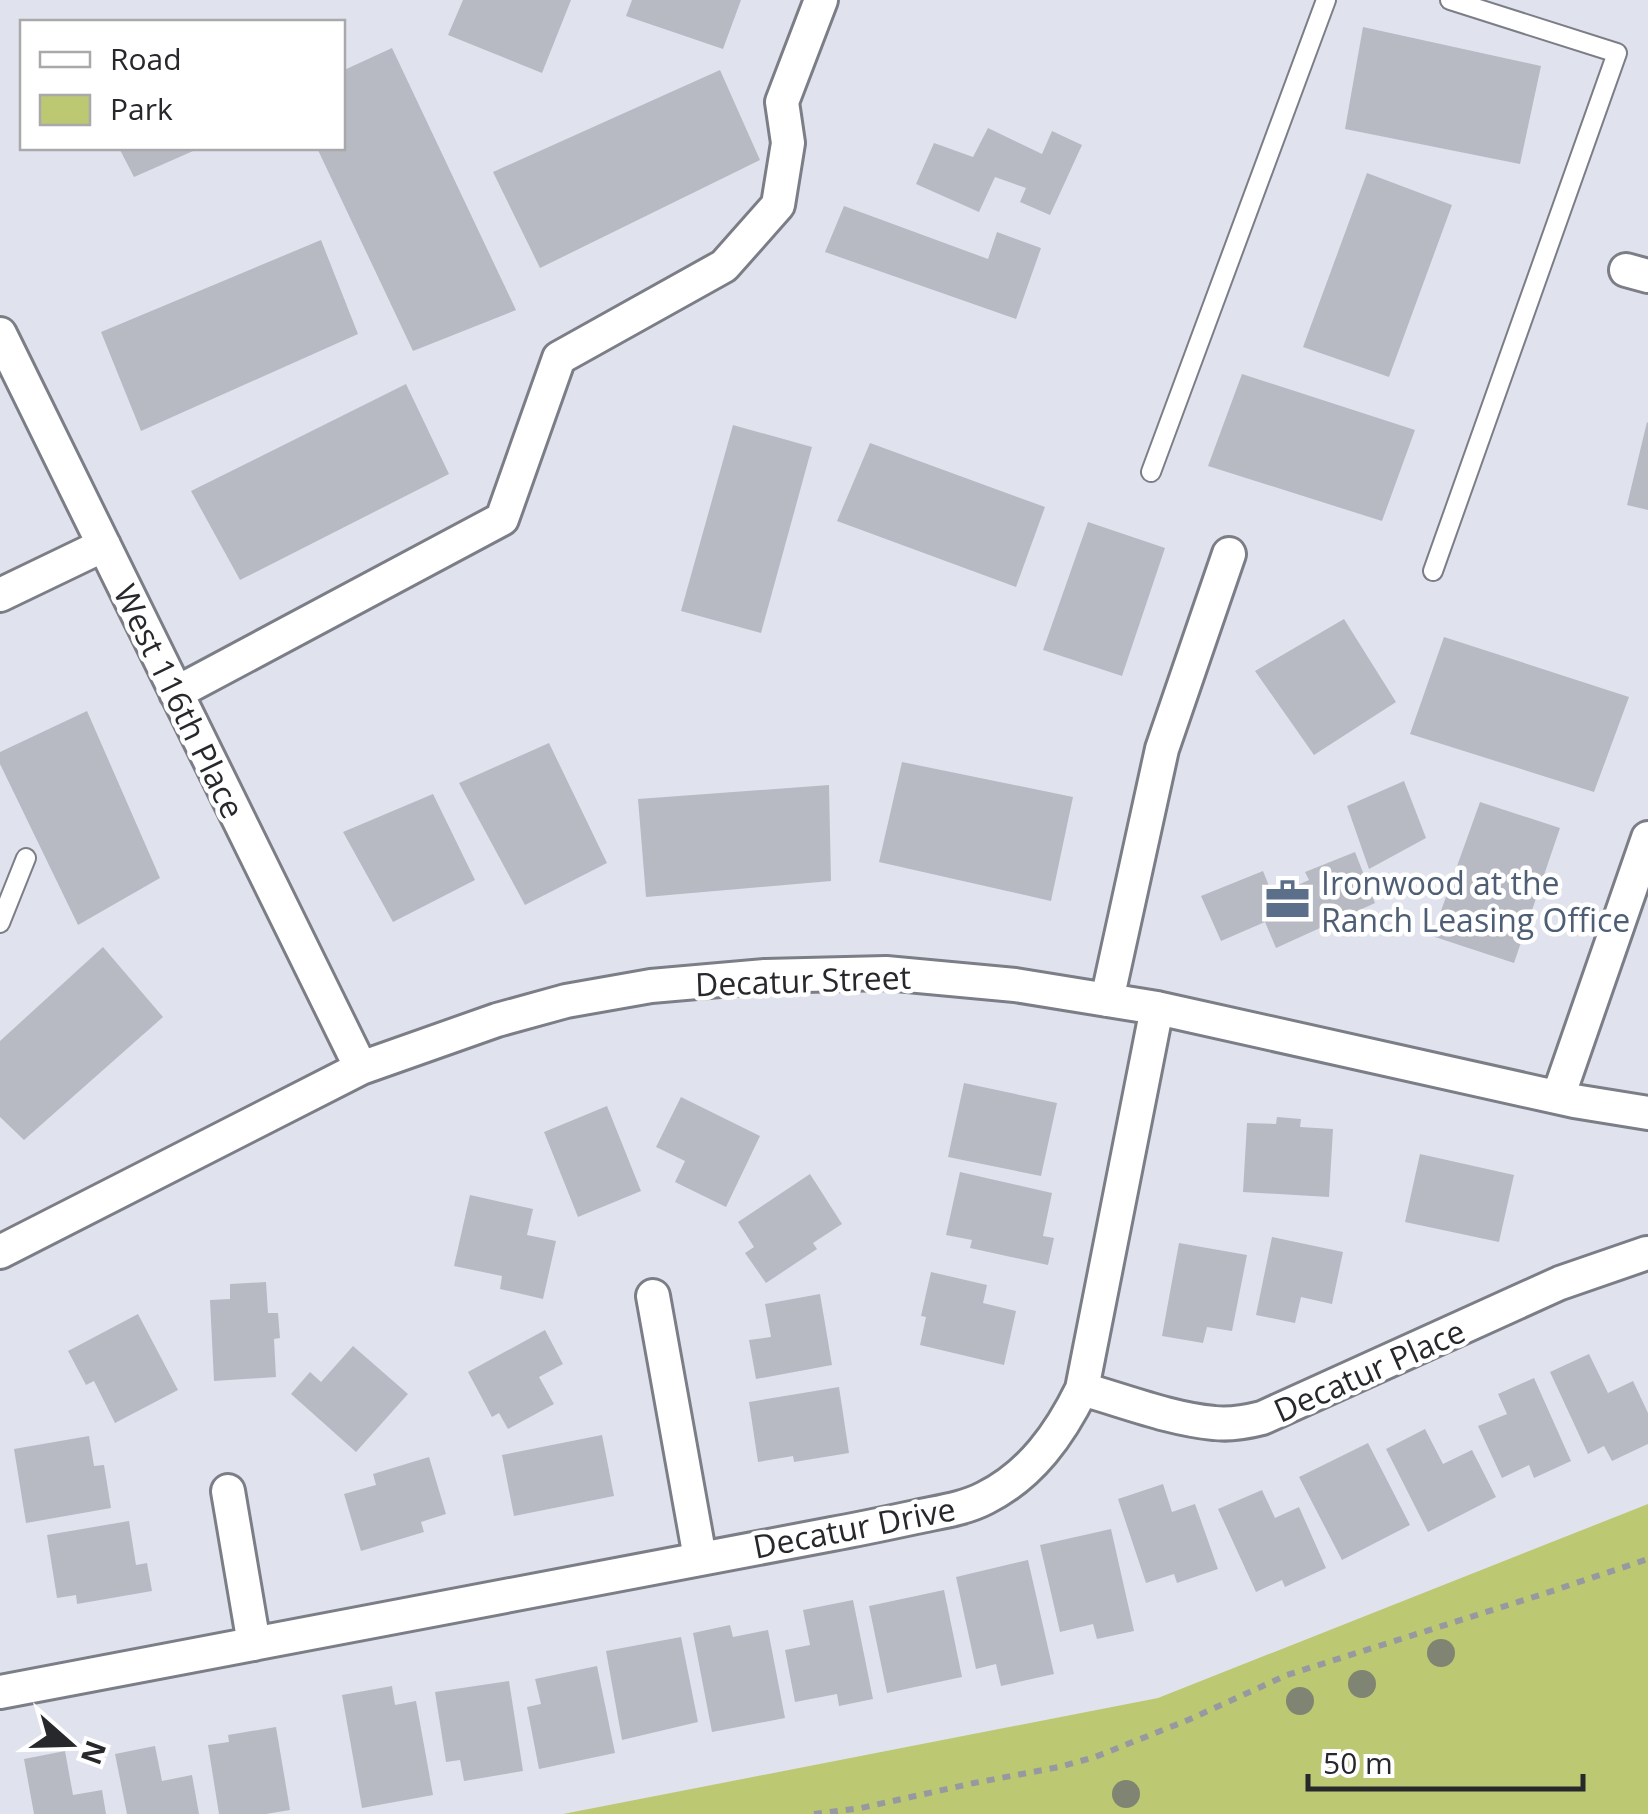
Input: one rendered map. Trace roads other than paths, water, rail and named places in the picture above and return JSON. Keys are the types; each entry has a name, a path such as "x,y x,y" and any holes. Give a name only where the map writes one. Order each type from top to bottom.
{"street":[{"path":"176,693 502,519 559,358 724,266 778,205 788,143 782,102 821,0"},
{"name":"West 116th Place","path":"0,334 361,1068"},
{"path":"0,595 104,545"},
{"path":"1107,1000 1162,749 1230,554"},
{"path":"1558,1097 1648,838"},
{"name":"Decatur Street","path":"0,1252 361,1068 497,1020 566,1001 670,984 765,976 886,973 1014,985 1157,1008 1558,1097 1648,1112"},
{"name":"Decatur Drive","path":"0,1692 938,1512 982,1500 1008,1485 1045,1451 1082,1389 1157,1008"},
{"name":"Decatur Place","path":"1082,1389 1183,1418 1215,1424 1251,1421 1560,1284 1647,1252"},
{"path":"653,1296 700,1558"},
{"path":"228,1492 254,1644"}],"lane":[{"path":"1151,472 1326,0"},
{"path":"1434,571 1617,53 1450,0"},
{"path":"0,923 26,858"}],"place":[{"name":"Ironwood at the Ranch Leasing Office","path":"1288,900"}]}
